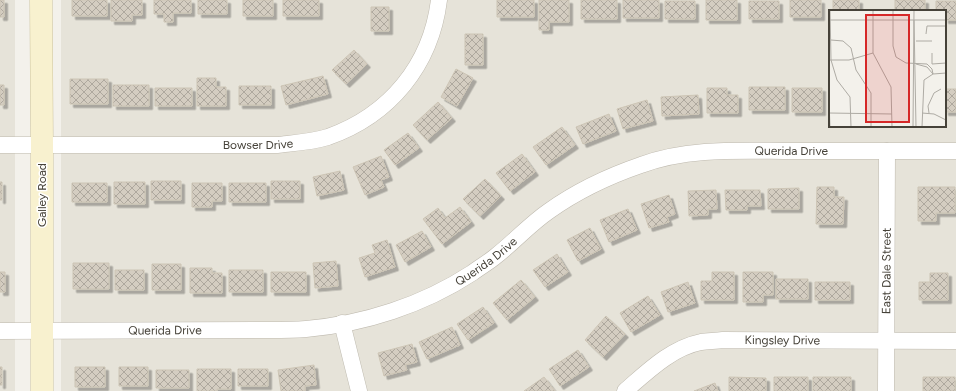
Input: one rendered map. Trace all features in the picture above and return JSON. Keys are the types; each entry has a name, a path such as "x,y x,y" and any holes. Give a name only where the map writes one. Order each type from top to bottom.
{"main road":[{"name":"Galley Road","path":"41,0 42,391"}],"street":[{"name":"Bowser Drive","path":"0,145 277,145 327,137 353,126 372,115 394,97 409,78 422,57 432,33 439,0"},
{"name":"Querida Drive","path":"0,331 269,330 307,329 342,323 378,316 436,294 458,282 496,257 549,210 581,191 643,164 666,158 720,151 956,151"},
{"name":"East Dale Street","path":"886,391 887,151"},
{"path":"342,323 359,391"},
{"name":"Kingsley Drive","path":"625,391 667,357 700,342 722,340 956,341"}],"shaded area":[{"path":"0,0 15,0 15,391 0,391"},
{"path":"61,0 956,0 956,391 61,391"}],"building":[{"path":"0,0 4,0 4,17 0,17"},
{"path":"72,0 107,0 107,16 72,16"},
{"path":"111,0 142,0 142,15 132,15 132,21 111,21"},
{"path":"154,0 191,0 191,13 173,13 173,22 164,22 164,14 154,14"},
{"path":"198,0 227,0 227,14 198,14"},
{"path":"243,0 273,0 273,16 243,16"},
{"path":"283,0 319,0 319,16 283,16"},
{"path":"497,0 534,0 534,17 497,17"},
{"path":"539,0 569,0 569,22 549,22 549,30 539,30"},
{"path":"581,0 617,0 617,19 581,19"},
{"path":"623,0 659,0 659,18 623,18"},
{"path":"706,0 737,0 737,20 706,20"},
{"path":"790,0 821,0 821,17 790,17"},
{"path":"833,0 859,0 859,10 833,10"},
{"path":"895,0 925,0 925,10 895,10"},
{"path":"665,1 695,1 695,19 665,19"},
{"path":"749,1 779,1 779,19 749,19"},
{"path":"936,1 956,1 956,20 946,20 946,10 936,10"},
{"path":"371,7 389,7 389,31 371,31"},
{"path":"465,34 483,34 483,65 465,65"},
{"path":"354,50 367,64 346,84 332,70"},
{"path":"456,69 473,78 457,106 441,97"},
{"path":"323,76 328,94 286,105 281,86"},
{"path":"197,78 216,78 216,87 226,87 226,106 197,106"},
{"path":"70,79 108,79 108,104 70,104"},
{"path":"0,85 4,85 4,105 0,105"},
{"path":"113,85 149,85 149,106 113,106"},
{"path":"239,86 271,86 271,105 239,105"},
{"path":"749,87 785,87 785,110 749,110"},
{"path":"155,88 192,88 192,106 155,106"},
{"path":"707,88 727,88 727,95 738,95 738,113 707,113"},
{"path":"792,88 822,88 822,112 792,112"},
{"path":"946,89 956,89 956,112 946,112"},
{"path":"698,95 699,114 662,116 661,97"},
{"path":"647,100 653,121 623,129 617,109"},
{"path":"438,102 452,118 427,140 413,125"},
{"path":"609,114 616,131 583,144 576,127"},
{"path":"562,127 575,145 546,165 533,147"},
{"path":"408,133 419,148 395,165 384,150"},
{"path":"522,154 535,172 510,191 496,173"},
{"path":"381,156 389,177 381,180 384,187 365,195 353,167"},
{"path":"340,171 344,190 317,196 313,177"},
{"path":"485,179 501,196 480,216 463,199"},
{"path":"151,181 181,181 181,200 151,200"},
{"path":"271,181 300,181 300,199 271,199"},
{"path":"0,182 2,182 2,200 0,200"},
{"path":"114,182 145,182 145,204 114,204"},
{"path":"72,183 107,183 107,202 72,202"},
{"path":"192,183 222,183 222,201 212,201 212,207 192,207"},
{"path":"229,183 266,183 266,202 229,202"},
{"path":"817,187 834,187 834,197 844,197 843,224 816,224"},
{"path":"918,187 955,187 955,213 936,213 936,221 918,221"},
{"path":"799,188 799,209 768,209 768,189"},
{"path":"716,190 717,209 708,209 708,215 689,216 688,191"},
{"path":"725,190 760,190 761,206 747,206 747,210 726,210"},
{"path":"669,195 675,214 667,217 669,222 649,228 641,204"},
{"path":"460,207 471,222 442,244 423,219 438,208 445,218"},
{"path":"628,209 637,230 609,242 600,220"},
{"path":"590,228 601,249 578,261 567,240"},
{"path":"422,231 431,247 405,262 396,245"},
{"path":"387,240 395,267 365,277 359,258 375,253 372,245"},
{"path":"557,254 568,272 545,287 533,270"},
{"path":"336,261 338,286 315,288 313,263"},
{"path":"73,263 109,263 109,289 73,289"},
{"path":"152,264 181,264 181,290 152,290"},
{"path":"190,268 212,268 212,273 222,273 222,293 190,293"},
{"path":"115,270 144,270 144,290 115,290"},
{"path":"229,270 263,270 263,292 229,292"},
{"path":"0,272 5,272 5,292 0,292"},
{"path":"271,272 306,272 306,292 271,292"},
{"path":"712,272 734,272 734,300 701,300 701,281 712,281"},
{"path":"743,272 773,272 773,295 763,295 763,302 743,302"},
{"path":"930,273 948,273 948,300 919,300 919,282 930,282"},
{"path":"776,279 808,279 808,299 776,299"},
{"path":"521,280 535,297 507,320 493,303"},
{"path":"688,282 695,303 668,312 661,292"},
{"path":"815,282 850,282 850,300 815,300"},
{"path":"648,296 660,315 631,332 620,313"},
{"path":"483,307 494,323 468,340 457,324"},
{"path":"606,316 625,334 603,357 585,340"},
{"path":"452,327 460,345 427,359 419,342"},
{"path":"412,344 417,362 405,365 407,370 384,376 378,353"},
{"path":"578,350 589,367 560,386 549,369"},
{"path":"314,365 316,385 305,386 305,391 281,391 278,370"},
{"path":"0,367 2,367 2,385 0,385"},
{"path":"75,367 105,367 105,387 75,387"},
{"path":"119,367 148,367 148,386 119,386"},
{"path":"197,369 231,369 231,389 197,391"},
{"path":"238,369 268,369 268,386 238,386"},
{"path":"156,370 189,370 189,388 156,388"},
{"path":"544,377 555,391 524,391"},
{"path":"729,377 766,378 766,391 729,391"},
{"path":"774,377 808,377 808,391 774,391"},
{"path":"813,377 851,377 851,391 813,391"},
{"path":"923,377 955,377 955,391 923,391"},
{"path":"715,383 718,391 694,391"}]}
